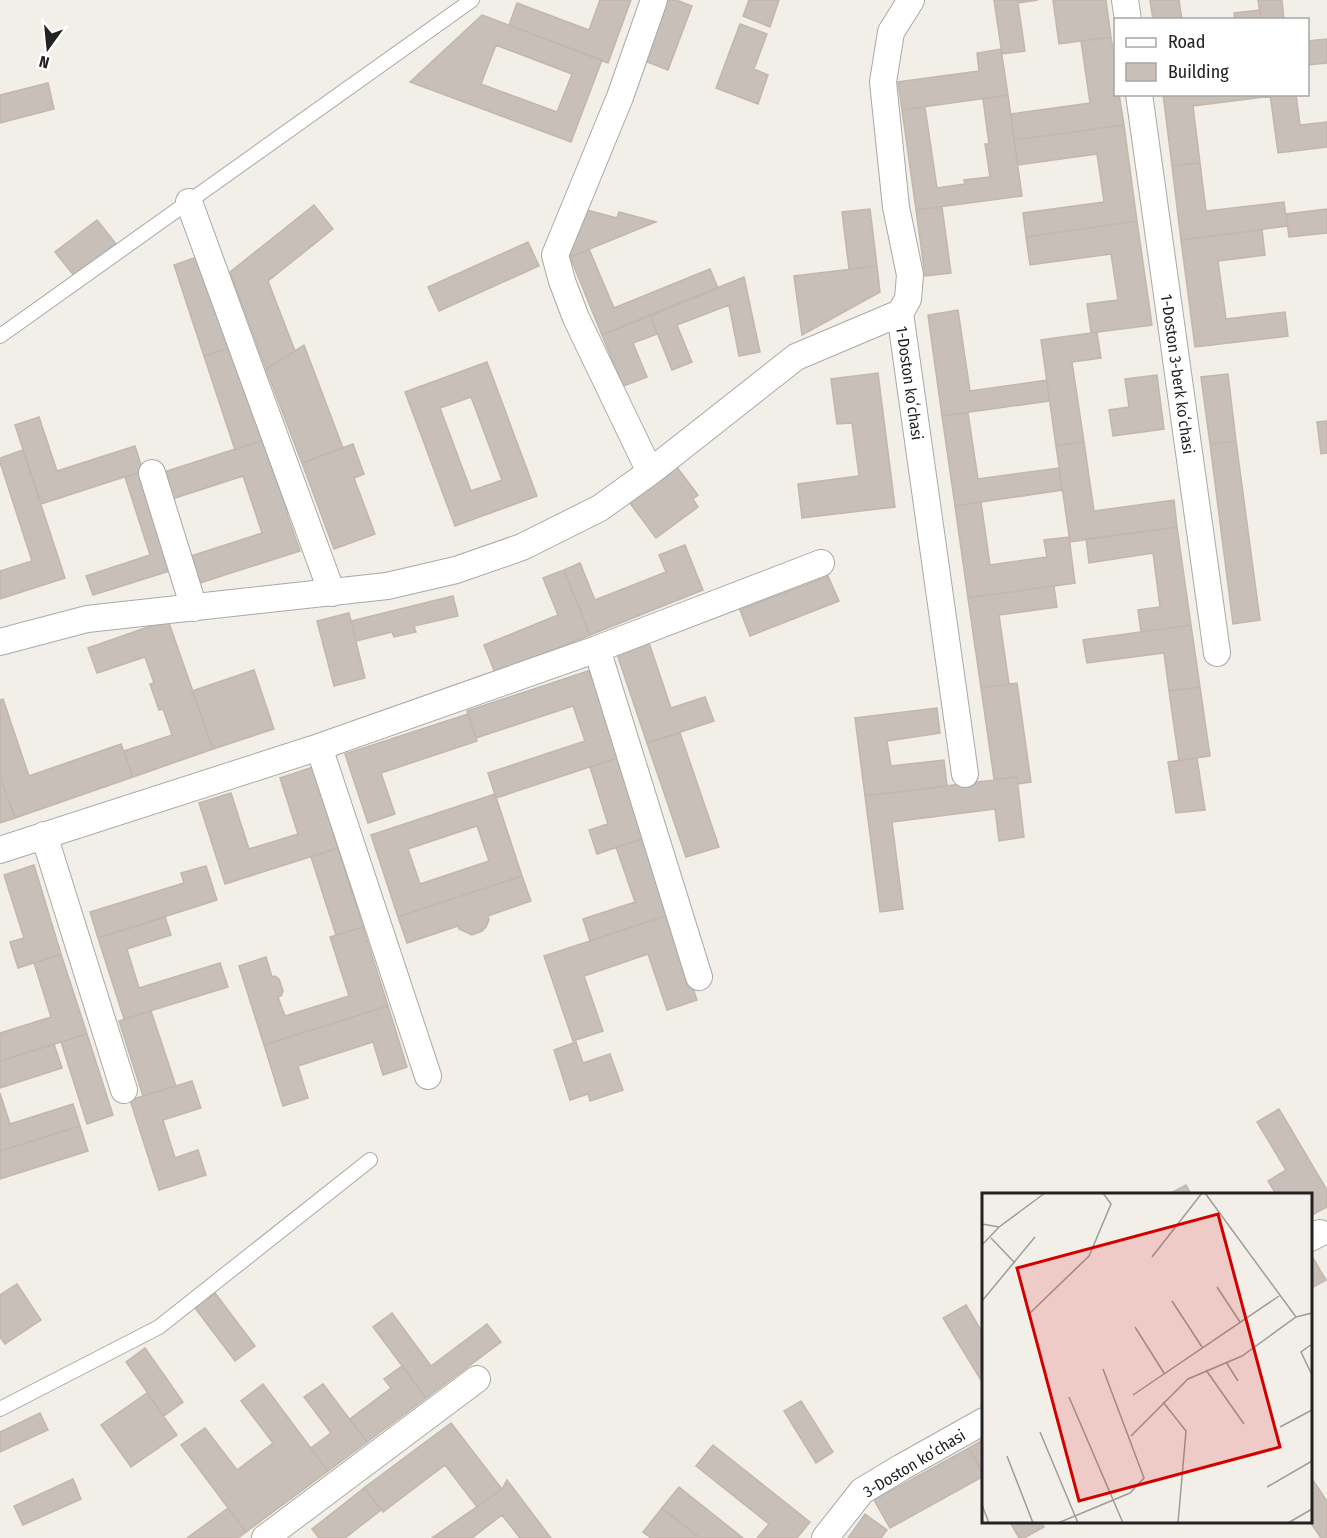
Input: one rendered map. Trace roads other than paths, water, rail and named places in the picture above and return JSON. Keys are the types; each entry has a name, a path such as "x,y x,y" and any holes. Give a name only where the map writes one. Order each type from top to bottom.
{"street":[{"path":"650,472 576,318 555,255 620,97 654,0"},
{"name":"1-Doston koʻchasi","path":"911,0 891,32 883,82 896,207 910,275 908,299 900,314 965,774"},
{"path":"1125,0 1128,18"},
{"name":"1-Doston 3-berk koʻchasi","path":"1138,96 1217,653"},
{"path":"189,202 332,593"},
{"path":"0,642 87,619 387,586 456,570 522,547 600,508 650,472 796,357 900,314"},
{"path":"152,473 194,608"},
{"path":"0,850 320,747 597,649 821,563"},
{"path":"597,649 699,977"},
{"path":"320,747 428,1076"},
{"path":"44,835 124,1090"},
{"path":"265,1538 477,1379"},
{"name":"3-Doston koʻchasi","path":"825,1538 862,1491 982,1422"}],"lane":[{"path":"0,336 472,0"},
{"path":"0,1409 159,1327 370,1160"}]}
